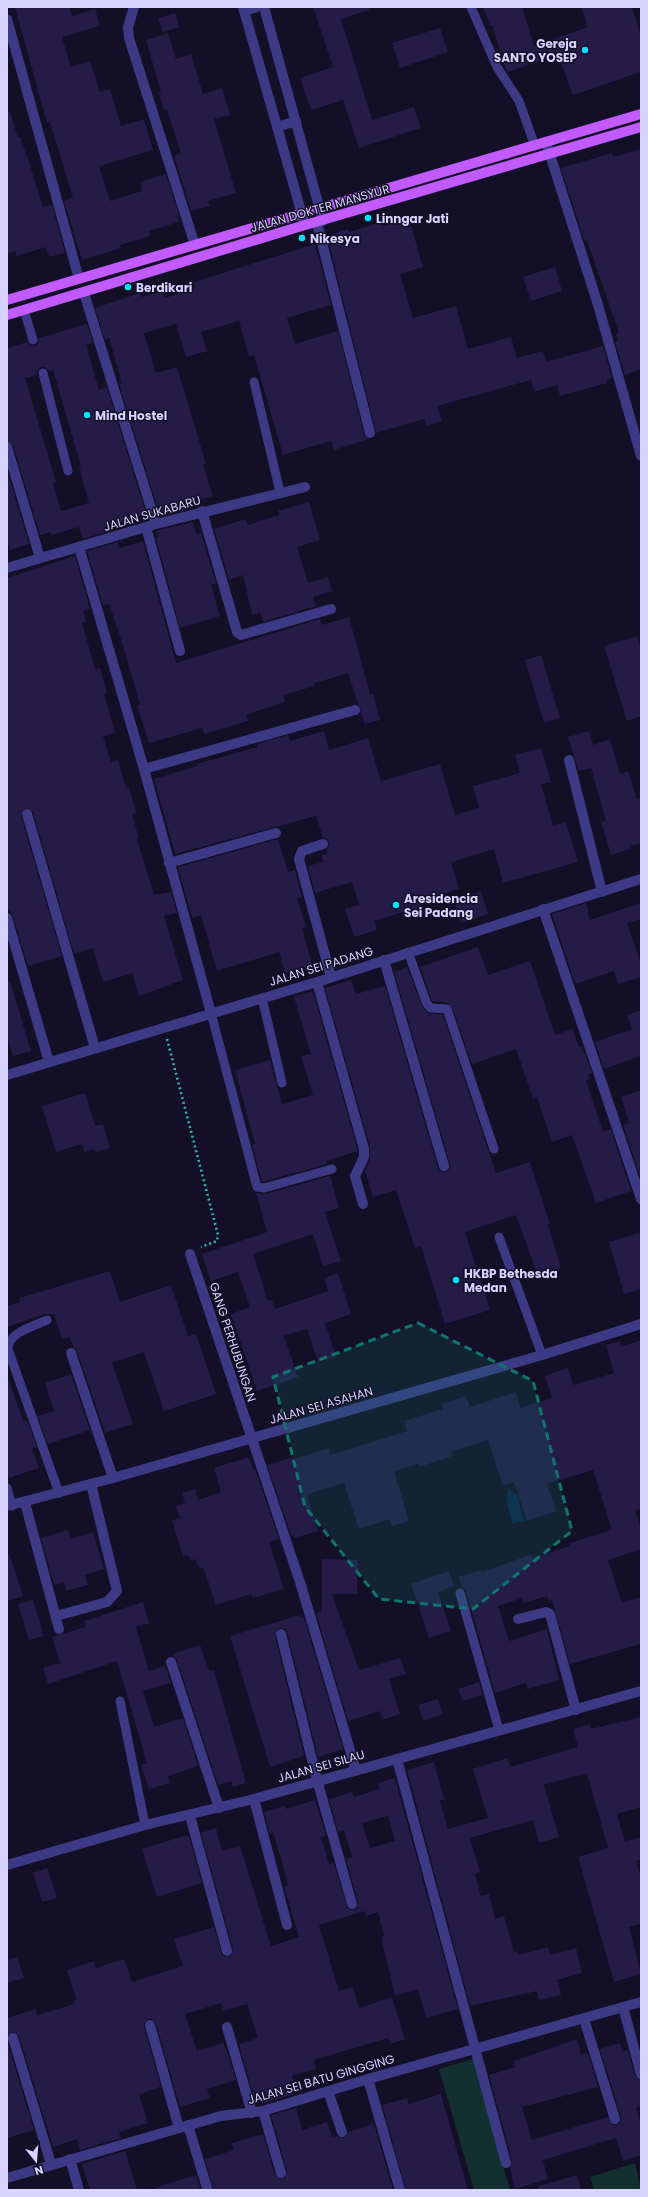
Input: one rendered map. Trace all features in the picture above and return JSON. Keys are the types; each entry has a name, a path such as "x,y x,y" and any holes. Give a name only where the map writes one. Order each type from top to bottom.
{"main road":[{"name":"JALAN DOKTER MANSYUR","path":"7,300 301,215 641,114"},
{"name":"JALAN DOKTER MANSYUR","path":"7,315 84,293 305,225 320,222 641,127"}],"street":[{"path":"134,7 128,28 129,38 195,245"},
{"path":"257,7 244,9 305,225"},
{"path":"264,7 321,209 320,222 370,433"},
{"path":"7,19 79,279"},
{"path":"277,127 296,121"},
{"path":"546,142 598,306 641,456"},
{"path":"84,293 151,526 180,651"},
{"path":"7,447 40,558"},
{"name":"JALAN SUKABARU","path":"7,568 202,511 305,487"},
{"path":"202,511 237,632 241,635 331,609"},
{"path":"79,547 144,769 211,1014"},
{"path":"144,769 355,710"},
{"path":"569,760 602,892"},
{"path":"27,814 95,1048"},
{"path":"169,864 276,834"},
{"path":"323,844 302,851 299,858 331,977"},
{"name":"JALAN SEI PADANG","path":"7,1075 317,982 542,909 641,879"},
{"path":"542,909 641,1199"},
{"path":"7,918 49,1062"},
{"path":"384,960 444,1166"},
{"path":"317,982 364,1149 364,1157 355,1176 363,1204"},
{"name":"GANG PERHUBUNGAN","path":"190,1254 300,1582 356,1770"},
{"name":"JALAN SEI ASAHAN","path":"10,1506 114,1478 542,1355 641,1324"},
{"path":"71,1353 114,1478"},
{"path":"56,1616 108,1602 117,1591 91,1484"},
{"path":"25,1503 59,1629"},
{"path":"518,1619 546,1612 550,1614 576,1710"},
{"path":"281,1634 317,1780 352,1904"},
{"path":"172,1662 220,1808"},
{"name":"JALAN SEI SILAU","path":"7,1865 145,1825 190,1816 254,1799 317,1780 641,1691"},
{"path":"397,1759 474,2050 506,2163"},
{"path":"254,1799 287,1925"},
{"path":"190,1816 227,1951"},
{"name":"JALAN SEI BATU GINGGING","path":"7,2178 183,2126 221,2116 252,2113 641,2002"},
{"path":"623,2007 641,2074"},
{"path":"584,2019 614,2119"},
{"path":"150,2025 183,2126 207,2188"},
{"path":"227,2027 252,2113"},
{"path":"13,2038 51,2164"},
{"path":"368,2079 400,2190"},
{"path":"328,2091 342,2132"},
{"path":"263,2110 281,2174"},
{"path":"70,2159 79,2190"}],"lane":[{"path":"471,7 497,67 519,101 535,146"},
{"path":"24,310 33,340"},
{"path":"43,373 68,471"},
{"path":"254,382 280,492"},
{"path":"408,952 427,1004 431,1008 445,1008 448,1011 494,1149"},
{"path":"262,998 282,1083"},
{"path":"211,1014 257,1187 264,1188 332,1169"},
{"path":"499,1237 542,1355"},
{"path":"47,1320 12,1337 8,1343 8,1348 59,1493"},
{"path":"7,1488 10,1506"},
{"path":"460,1593 499,1730"},
{"path":"120,1701 145,1825"}],"path":[{"path":"164,1028 218,1235 217,1241 193,1249 190,1254"}],"highlighted area":[{"path":"418,1323 533,1381 572,1531 473,1609 379,1599 305,1507 273,1377"}],"green space":[{"path":"473,2059 510,2190 474,2190 439,2069"},
{"path":"635,2163 641,2190 594,2190 590,2177"}],"water":[{"path":"509,1489 517,1495 524,1521 512,1524 506,1498"}],"building":[{"path":"15,7 69,7 72,16 95,9 100,26 62,37 71,67 90,61 100,92 110,89 121,126 144,119 153,150 99,166 110,201 142,191 140,182 166,174 179,215 177,216 179,222 149,231 150,236 120,245 121,248 82,260 64,201 73,198 50,122 47,123"},
{"path":"313,7 369,7 369,10 341,19 372,120 414,107 421,128 359,148 343,100 311,110 300,78 333,67"},
{"path":"483,7 522,7 534,46 588,27 581,7 632,7 641,37 641,72 573,95 558,55 507,72 492,25 490,26"},
{"path":"175,13 180,27 163,32 158,18"},
{"path":"440,28 448,52 400,68 392,43"},
{"path":"168,33 176,59 191,54 203,94 222,88 230,115 214,119 236,193 208,201 210,206 191,211 174,156 181,154 167,109 164,110 159,93 161,92 146,40"},
{"path":"10,112 18,138 20,137 28,159 43,207 52,205 65,253 49,257 46,247 17,256 15,251 7,253 7,113"},
{"path":"641,149 641,369 625,375 615,342 618,341 616,334 619,333 587,240 584,240 561,168 612,153 613,157"},
{"path":"409,219 423,267 400,274 413,318 456,306 468,349 511,337 517,358 543,351 546,362 603,346 612,378 606,380 607,383 560,396 557,385 534,392 531,380 437,406 442,421 426,426 424,419 376,433 327,236 348,229 349,232 382,222 383,226"},
{"path":"315,244 331,305 287,318 295,344 338,331 364,435 369,439 334,450 331,441 283,455 254,355 249,357 239,321 201,332 207,351 186,357 176,324 144,333 156,373 177,367 206,464 203,465 213,496 187,503 189,509 160,516 119,384 122,383 109,338 105,340 95,308 140,293 141,297 163,291 165,298 195,288 194,282"},
{"path":"555,267 562,291 531,301 523,277"},
{"path":"87,324 93,343 86,345 99,390 107,387 146,514 113,524 115,529 83,539 79,527 51,535 51,532 40,535 13,445 7,441 7,348 27,342 31,346 35,346 39,342 39,338","holes":["41,367 45,367 49,371 53,370 81,466 79,467 89,503 61,511 53,483 56,482 25,378 37,375 37,371"]},
{"path":"7,470 29,544 10,550 7,540"},
{"path":"309,502 320,540 297,547 308,583 328,577 332,591 313,597 316,606 263,622 260,612 252,615 243,575 229,580 214,529 246,519 248,525 279,515 278,511"},
{"path":"193,522 196,534 201,533 216,583 211,585 220,616 180,628 156,538 158,537 156,531"},
{"path":"143,541 176,663 320,619 322,625 349,617 370,694 373,694 380,720 365,724 348,673 315,683 315,686 283,695 285,702 246,715 248,721 204,734 202,728 149,743 137,705 140,705 122,642 109,604 103,605 87,551 118,542 120,548"},
{"path":"75,556 90,609 83,611 86,622 82,623 95,669 100,668 107,694 104,694 115,733 103,736 111,762 118,760 126,789 129,788 136,812 132,814 139,839 137,839 154,895 171,892 177,913 164,916 183,980 139,996 132,973 103,982 93,948 74,954 33,812 28,808 22,810 21,816 62,956 28,966 13,916 7,907 7,578"},
{"path":"637,636 641,649 641,716 627,721 604,646"},
{"path":"541,655 560,718 544,723 525,660"},
{"path":"324,731 329,750 368,738 381,781 440,764 455,815 479,808 473,786 520,773 515,755 541,748 551,782 541,784 553,826 566,822 578,862 503,883 494,849 451,862 459,889 418,901 420,907 374,921 377,930 354,937 345,909 359,905 352,882 315,893 308,866 323,862 321,855 327,854 326,850 329,845 328,839 323,838 316,816 175,854 154,779 197,766 196,764 258,747 257,744 288,735 290,741"},
{"path":"589,731 593,745 610,739 620,774 628,771 637,799 641,798 641,843 631,846 631,849 611,855 601,822 606,820 591,768 579,771 568,737"},
{"path":"278,839 288,872 295,870 302,897 297,898 306,927 302,928 312,965 285,973 279,952 217,971 201,915 192,918 178,867"},
{"path":"481,891 488,914 461,923 454,900"},
{"path":"586,903 590,920 641,903 641,919 627,923 641,964 641,977 618,984 614,971 575,984 552,914"},
{"path":"478,947 488,975 530,961 555,1035 572,1029 579,1047 582,1046 592,1073 588,1074 590,1079 586,1081 603,1132 611,1129 631,1191 596,1203 572,1135 552,1142 537,1097 533,1099 516,1049 472,1064 452,1007 448,1003 432,1001 420,967"},
{"path":"407,967 423,1008 430,1014 443,1015 496,1173 530,1162 550,1224 548,1225 561,1268 538,1276 516,1215 465,1232 490,1310 445,1324 421,1246 415,1248 396,1190 373,1197 365,1171 370,1159 370,1147 325,988 351,980 356,994 385,986 438,1168 440,1171 445,1172 449,1170 450,1164 394,972"},
{"path":"7,981 10,981 31,1051 13,1056 7,1036"},
{"path":"313,991 358,1151 326,1161 327,1164 262,1182 252,1145 255,1144 235,1070 270,1060 282,1104 313,1095 301,1056 311,1054 294,997"},
{"path":"641,1010 641,1056 604,1069 595,1042 632,1029 627,1015"},
{"path":"641,1090 641,1179 623,1125 629,1123 621,1097"},
{"path":"85,1093 95,1126 103,1124 110,1148 95,1152 94,1149 84,1152 82,1144 56,1152 42,1106"},
{"path":"330,1176 339,1208 325,1212 341,1261 323,1266 313,1234 253,1254 268,1301 272,1300 275,1309 328,1291 324,1278 338,1273 351,1314 325,1323 336,1356 318,1362 307,1329 284,1336 298,1377 257,1391 231,1314 250,1307 238,1272 211,1281 202,1254 267,1232 256,1193 266,1194"},
{"path":"639,1233 641,1240 641,1289 624,1294 609,1242"},
{"path":"110,1271 120,1302 171,1285 188,1336 196,1334 216,1394 164,1411 144,1352 112,1363 133,1424 105,1433 77,1351 73,1347 70,1337 62,1339 54,1314 45,1314 7,1327 7,1306 20,1302 19,1298"},
{"path":"641,1340 641,1508 635,1510 641,1528 641,1549 608,1560 622,1603 641,1597 641,1644 570,1664 552,1600 549,1601 547,1596 524,1603 522,1598 498,1606 509,1641 547,1629 559,1680 528,1689 526,1683 495,1693 466,1591 462,1587 458,1577 481,1570 481,1572 531,1555 532,1558 570,1546 569,1543 612,1530 593,1470 547,1484 556,1511 527,1521 514,1482 503,1486 488,1440 451,1452 452,1456 419,1467 418,1464 394,1471 409,1521 392,1526 390,1519 359,1529 344,1483 307,1494 318,1531 294,1538 293,1534 291,1535 267,1465 293,1457 294,1459 329,1448 331,1455 407,1431 404,1421 443,1409 441,1404 466,1396 470,1407 516,1392 520,1408 552,1398 545,1376 568,1368 573,1385 614,1373 606,1345 620,1341 621,1347"},
{"path":"71,1374 90,1430 48,1444 38,1416 54,1411 45,1383"},
{"path":"7,1381 9,1381 23,1421 27,1420 37,1447 32,1449 39,1468 9,1478 7,1471"},
{"path":"249,1457 253,1469 255,1469 279,1539 269,1542 284,1589 253,1598 251,1594 216,1605 204,1569 198,1567 196,1559 190,1561 188,1555 183,1556 172,1521 180,1518 176,1506 185,1503 182,1493 195,1489 198,1500 221,1492 214,1468"},
{"path":"68,1530 71,1539 93,1532 104,1569 85,1575 88,1585 66,1591 64,1582 54,1585 41,1538"},
{"path":"7,1555 10,1555 23,1596 7,1601"},
{"path":"322,1559 358,1560 357,1594 332,1594 359,1670 400,1658 406,1674 389,1679 400,1714 382,1720 380,1711 348,1721 316,1613 322,1612"},
{"path":"449,1571 454,1586 438,1592 451,1631 429,1638 411,1584"},
{"path":"33,1600 44,1636 29,1640 18,1604"},
{"path":"143,1602 149,1623 136,1627 149,1671 165,1666 171,1683 143,1691 154,1727 183,1718 198,1766 168,1776 170,1783 149,1789 141,1765 147,1763 117,1661 48,1684 43,1668 60,1663 52,1637 85,1627 84,1621"},
{"path":"300,1615 301,1618 304,1618 343,1749 318,1757 287,1632 285,1629 280,1628 276,1630 275,1636 304,1756 270,1767 230,1636"},
{"path":"200,1645 209,1671 214,1670 246,1783 233,1787 231,1781 218,1785 177,1660 172,1654"},
{"path":"479,1682 483,1695 462,1701 458,1689"},
{"path":"438,1699 443,1714 423,1721 418,1705"},
{"path":"641,1717 641,1807 617,1814 625,1842 641,1837 641,1859 636,1861 641,1878 641,1924 629,1927 641,1974 614,1982 578,1857 608,1848 587,1773 544,1785 559,1837 539,1843 533,1820 470,1838 480,1872 475,1874 481,1896 489,1894 495,1919 504,1916 514,1952 517,1951 519,1955 548,1947 550,1955 576,1948 582,1973 557,1980 561,1995 539,2000 537,1991 470,2006 407,1770 434,1762 444,1799 440,1801 448,1829 488,1818 473,1769 508,1758 510,1767 578,1747 573,1729 590,1724 591,1729"},
{"path":"395,1778 458,2009 426,2018 418,1989 395,1996 381,1937 384,1936 378,1912 366,1916 364,1911 319,1925 339,1991 353,1987 359,2008 392,1997 405,2039 390,2044 388,2038 314,2060 316,2069 292,2076 294,2084 289,2086 292,2095 262,2104 260,2096 254,2098 239,2044 258,2038 247,2004 223,2011 221,2003 185,2014 197,2051 223,2043 236,2080 207,2089 210,2098 180,2107 156,2023 152,2019 148,2019 144,2023 144,2027 161,2087 139,2094 148,2123 119,2132 121,2138 80,2150 77,2139 53,2147 19,2036 14,2032 7,2036 7,2018 36,2009 37,2015 74,2004 74,2001 77,2000 67,1970 94,1961 96,1968 124,1959 132,1982 183,1966 174,1939 214,1927 222,1955 226,1957 231,1956 233,1949 201,1833 216,1828 222,1851 240,1846 271,1946 299,1937 284,1887 288,1886 283,1865 273,1832 270,1834 264,1812 285,1806 286,1809 315,1800 326,1836 321,1837 329,1864 334,1863 347,1908 351,1910 356,1909 358,1902 346,1859 352,1857 344,1830 338,1832 329,1799 352,1792 354,1797 379,1789 378,1783","holes":["388,1816 395,1841 370,1848 362,1823"]},
{"path":"184,1836 189,1836 202,1883 157,1897 142,1849"},
{"path":"47,1868 57,1898 42,1902 33,1873"},
{"path":"17,1957 24,1978 7,1983 7,1960"},
{"path":"577,2039 581,2054 588,2053 598,2087 522,2107 532,2140 608,2117 613,2125 620,2123 621,2117 600,2049 620,2043 622,2052 628,2050 635,2076 641,2080 641,2107 636,2108 641,2125 641,2155 623,2161 616,2138 543,2160 548,2179 515,2189 510,2168 512,2161 489,2075 516,2067 514,2061"},
{"path":"7,2041 34,2130 7,2138"},
{"path":"441,2094 468,2190 406,2190 382,2105 407,2098 409,2104"},
{"path":"296,2108 302,2130 327,2122 332,2137 337,2136 344,2138 348,2132 374,2124 393,2190 213,2190 205,2159 234,2150 232,2143 263,2134 275,2175 280,2179 285,2178 287,2171 271,2115"},
{"path":"125,2151 137,2190 90,2190 82,2164"},
{"path":"196,2175 201,2190 156,2190 156,2187"},
{"path":"577,2175 581,2190 539,2190 539,2186"}],"place":[{"name":"Gereja SANTO YOSEP","path":"585,50"},
{"name":"Linngar Jati","path":"368,218"},
{"name":"Nikesya","path":"302,238"},
{"name":"Berdikari","path":"128,287"},
{"name":"Mind Hostel","path":"87,415"},
{"name":"Aresidencia Sei Padang","path":"396,905"},
{"name":"HKBP Bethesda Medan","path":"456,1280"}]}
